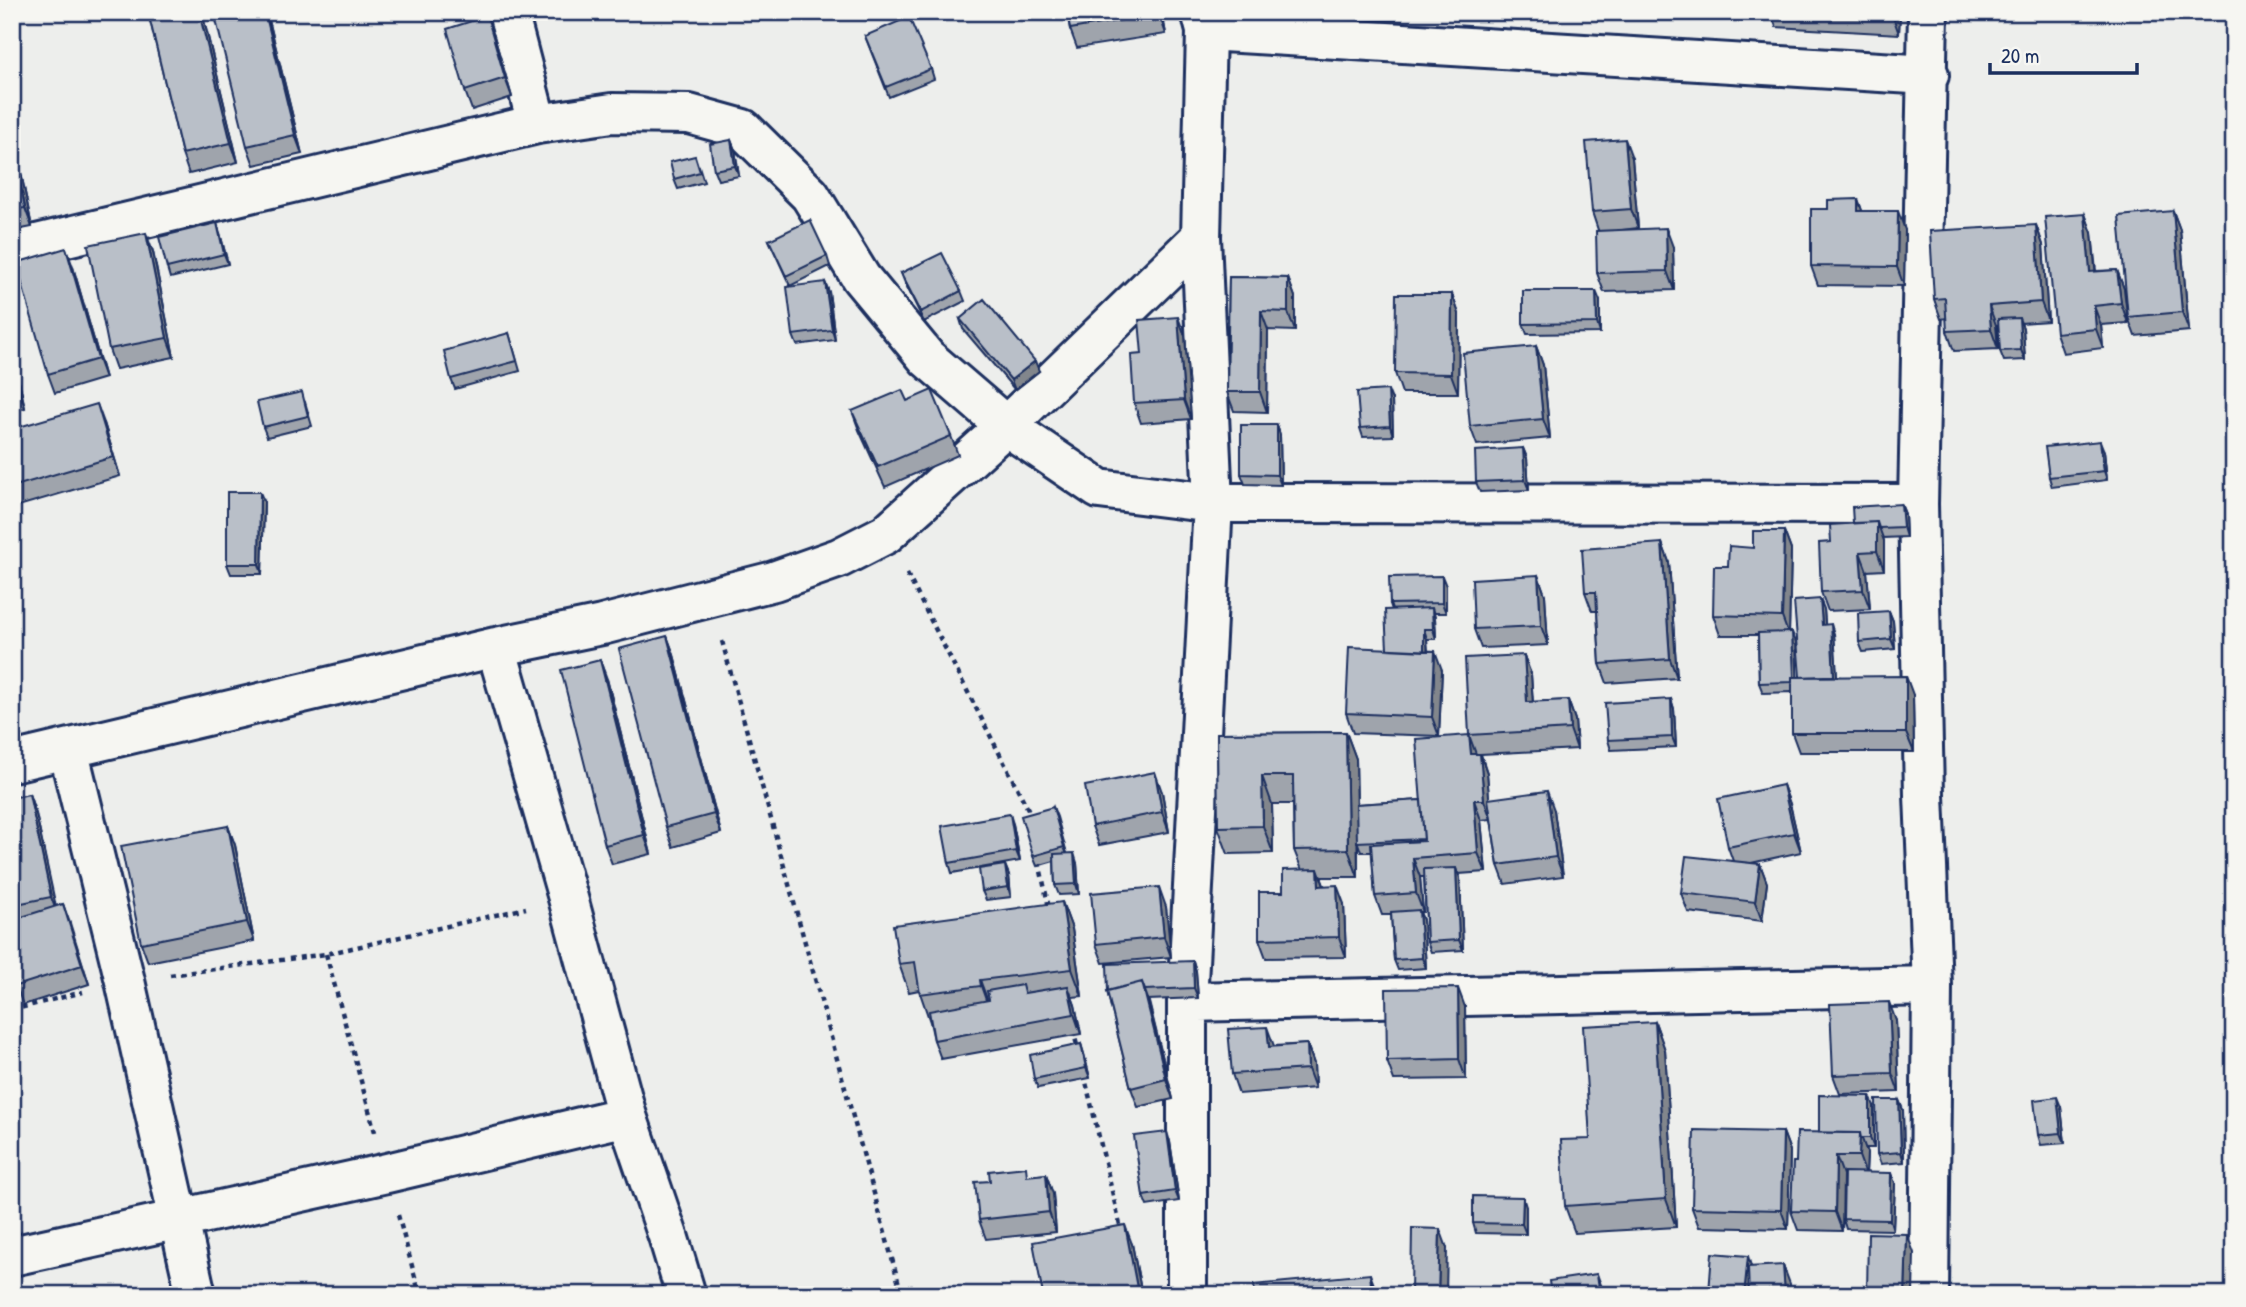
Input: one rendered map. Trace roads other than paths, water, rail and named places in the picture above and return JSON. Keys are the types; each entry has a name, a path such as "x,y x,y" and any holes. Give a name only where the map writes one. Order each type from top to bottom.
{"street":[{"path":"508,12 537,124"},
{"path":"1928,12 1929,75 1918,504 1931,986 1928,1295"},
{"path":"1187,1295 1187,1002 1213,503 1201,237 1203,22 1929,75"},
{"path":"12,250 537,124 612,113 690,114 743,129 810,195 861,278 927,358 1006,426 1098,489 1213,503 1918,504"},
{"path":"12,762 602,625 774,581 839,558 886,534 1006,426 1201,237"},
{"path":"496,648 568,898 626,1116 686,1295"},
{"path":"68,749 125,981 195,1295"},
{"path":"1187,1002 1931,986"},
{"path":"12,1256 387,1173 626,1116"}]}
